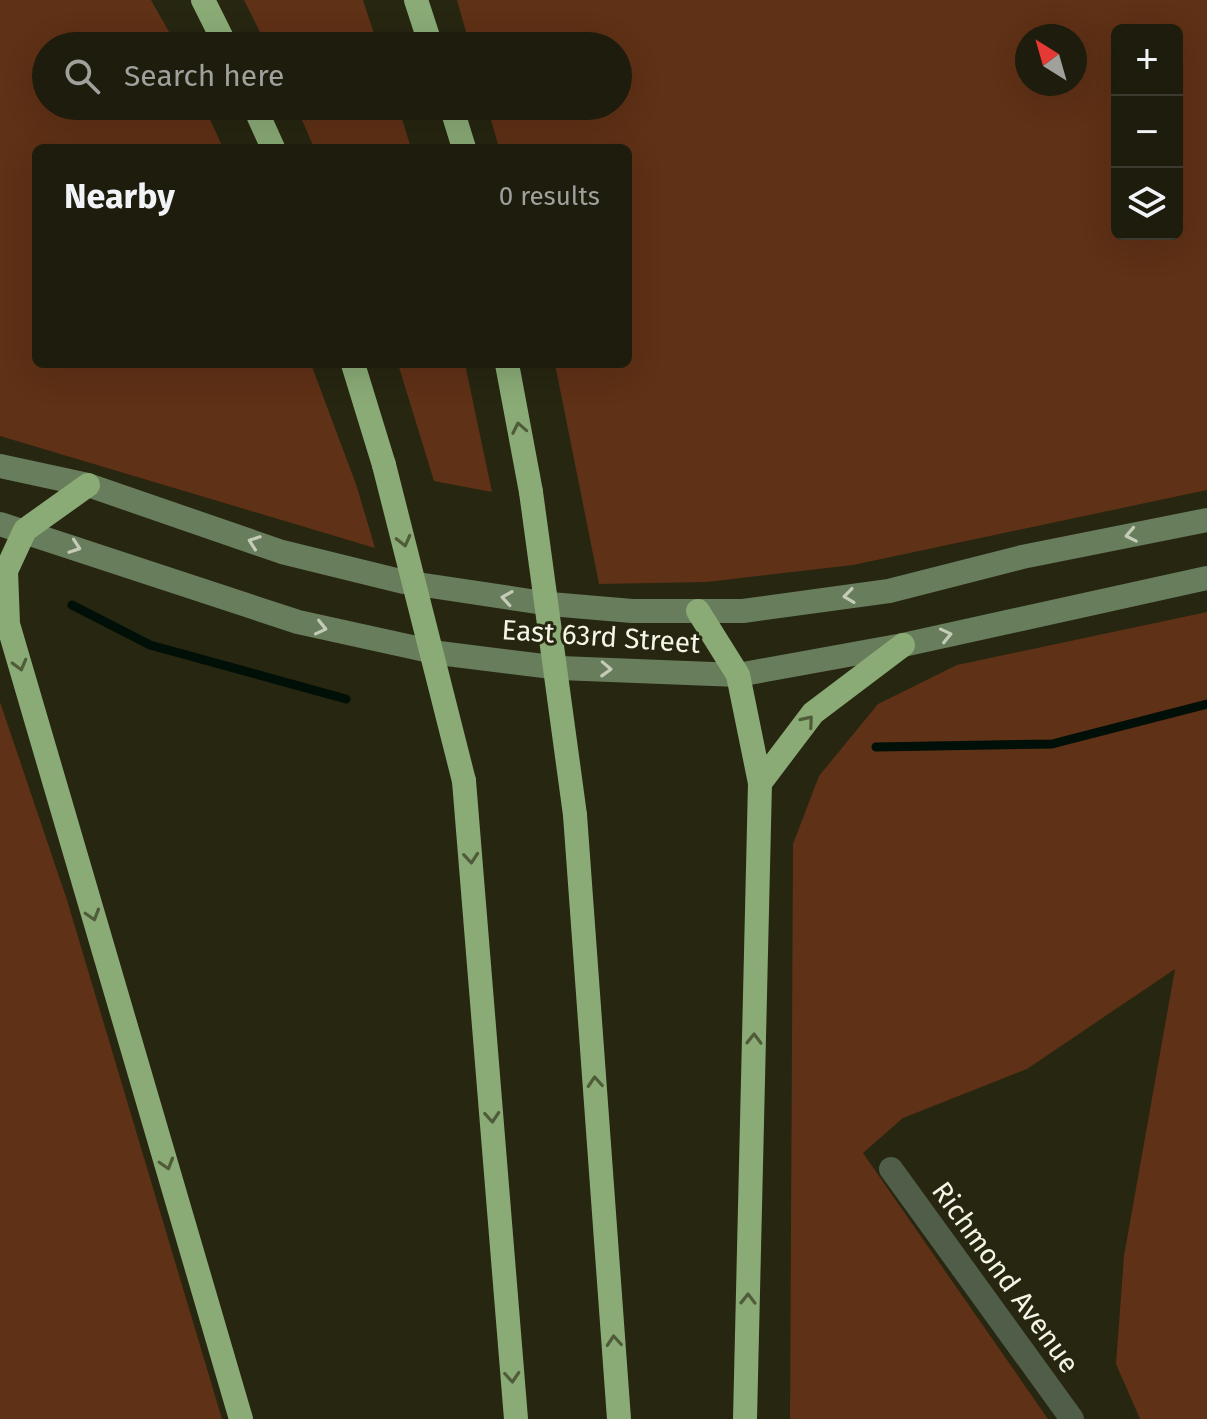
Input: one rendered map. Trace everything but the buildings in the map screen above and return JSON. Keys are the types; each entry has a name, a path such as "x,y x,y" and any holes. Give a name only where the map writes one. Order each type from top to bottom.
{"highway":[{"path":"203,0 219,32"},
{"path":"416,0 426,32"},
{"path":"260,120 271,144"},
{"path":"455,120 463,144"},
{"path":"354,368 384,465 464,781 516,1419"},
{"path":"508,368 531,492 575,815 619,1419"},
{"path":"88,485 25,530 6,571 8,624 241,1419"},
{"path":"698,611 738,675 760,783 745,1419"},
{"path":"760,783 813,713 903,645"}],"main road":[{"name":"East 63rd Street","path":"0,466 88,485 282,552 404,582 550,604 632,611 743,611 889,591 1022,557 1207,520"},
{"name":"East 63rd Street","path":"0,524 298,622 392,645 560,668 738,675 903,645 1207,578"}],"street":[{"name":"Richmond Avenue","path":"891,1169 1072,1419"}],"shaded area":[{"path":"0,0 151,0 169,32 32,32 32,120 210,120 221,144 32,144 32,368 312,368 357,487 375,548 0,436"},
{"path":"244,0 363,0 373,32 260,32"},
{"path":"457,0 1207,0 1207,490 853,565 707,582 599,584 556,368 632,368 632,144 498,144 491,120 632,120 632,32 466,32"},
{"path":"302,120 402,120 410,144 312,144"},
{"path":"399,368 466,368 492,492 434,481"},
{"path":"1207,612 1207,1419 1140,1419 1116,1364 1124,1256 1175,969 1027,1069 903,1118 863,1153 1048,1419 790,1419 793,844 819,776 878,704 957,665"},
{"path":"0,702 67,900 222,1419 0,1419"}],"waterway":[{"path":"72,605 150,645 346,699"},
{"path":"876,747 1052,744 1207,704"}]}
